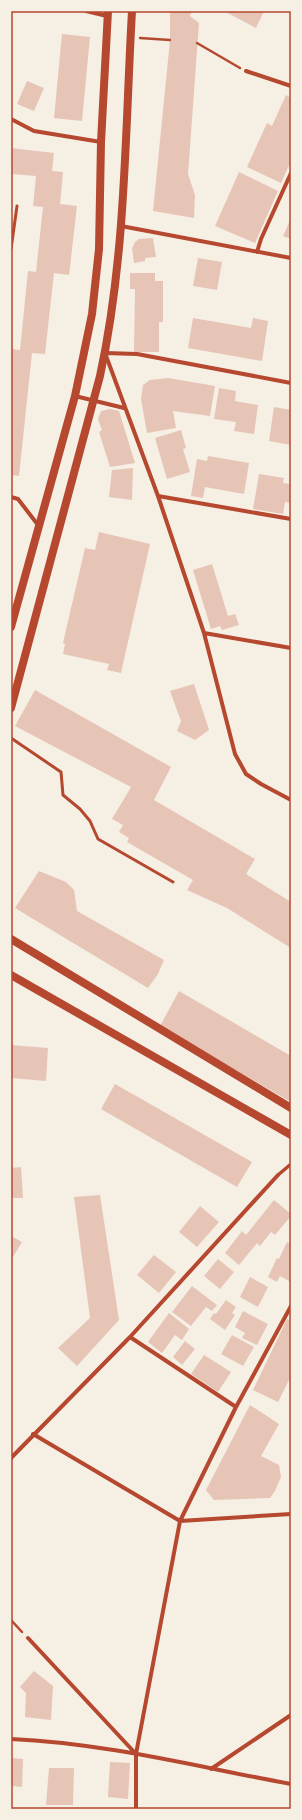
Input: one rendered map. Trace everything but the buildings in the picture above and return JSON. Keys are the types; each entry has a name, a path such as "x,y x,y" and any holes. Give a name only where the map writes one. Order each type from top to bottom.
{"main road":[{"path":"11,708 94,400 105,353 114,301 121,226 132,11"},
{"path":"11,627 38,525 75,396 87,342 96,285 107,14"},
{"path":"11,939 291,1108"},
{"path":"11,975 291,1135"}],"street":[{"path":"86,11 107,14"},
{"path":"246,71 291,86"},
{"path":"11,119 34,131 101,142"},
{"path":"257,252 261,239 291,173"},
{"path":"121,226 291,258"},
{"path":"291,383 137,354 105,353 124,408 158,496 204,633 235,754 246,774 291,800"},
{"path":"75,396 124,408"},
{"path":"158,496 291,519"},
{"path":"11,497 18,499 38,525"},
{"path":"204,633 291,648"},
{"path":"11,1458 130,1337 278,1175 291,1164"},
{"path":"136,1809 136,1754 180,1521 236,1408 291,1306"},
{"path":"130,1337 236,1408"},
{"path":"33,1434 180,1521 291,1514"},
{"path":"28,1638 136,1754"},
{"path":"211,1769 291,1715"},
{"path":"11,1738 45,1740 136,1754 291,1784"}],"lane":[{"path":"11,249 17,206"},
{"path":"11,738 62,772 62,795 80,810 90,821 98,839 174,882"}],"path":[{"path":"196,44 246,71"},
{"path":"11,1620 28,1638"}]}
